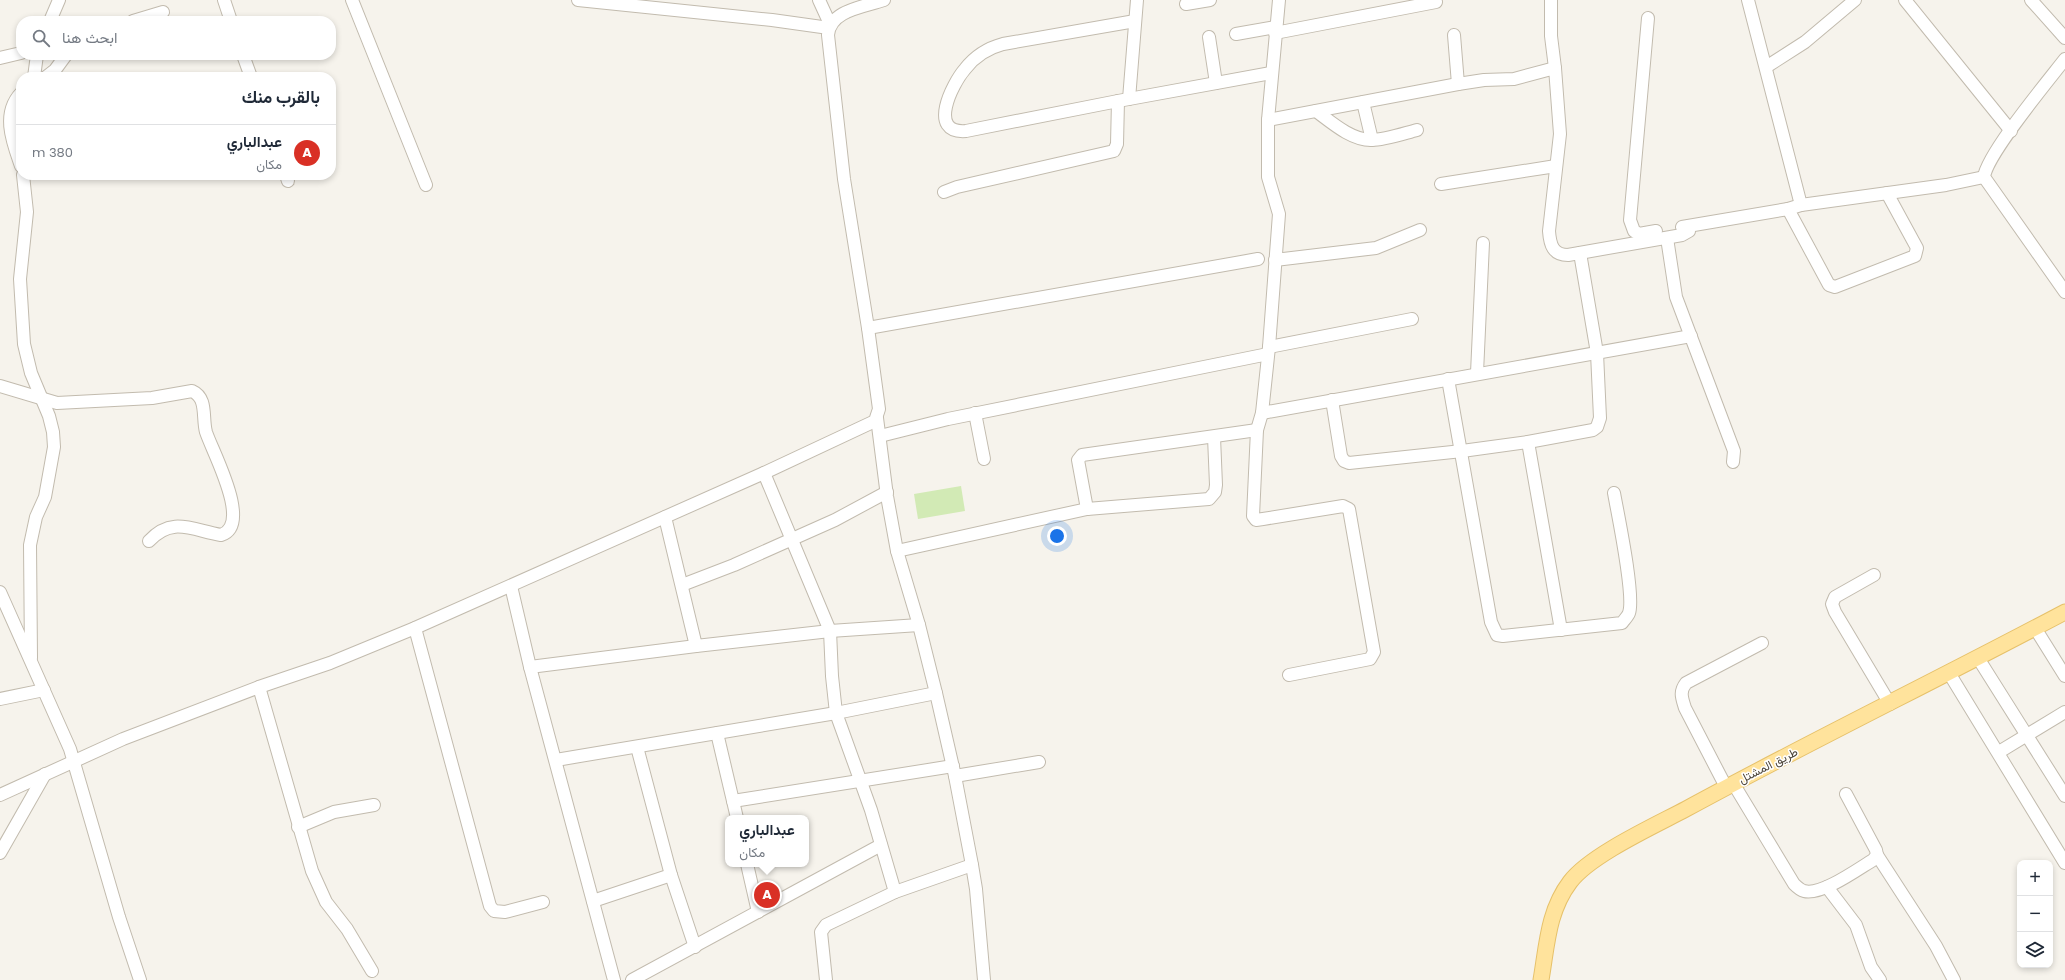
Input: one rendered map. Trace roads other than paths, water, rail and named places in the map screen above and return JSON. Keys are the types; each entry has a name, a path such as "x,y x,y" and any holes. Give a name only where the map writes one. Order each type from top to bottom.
{"main road":[{"name":"طريق المشتل","path":"1542,980 1551,920 1557,900 1571,880 1588,865 1624,843 1729,785 1890,704 2065,612"}],"street":[{"path":"52,16 59,0"},
{"path":"224,0 229,16"},
{"path":"352,0 426,185"},
{"path":"578,0 829,26 843,13 883,0"},
{"path":"820,0 829,26 828,43 844,179 868,328 879,409 877,418 887,492 898,551 919,625 954,771 976,889 984,980"},
{"path":"944,192 957,186 1114,151 1117,144 1137,0"},
{"path":"1186,4 1210,0"},
{"path":"1279,0 1271,73 1268,120 1269,183 1279,214 1262,413 1257,430 1252,508 1253,516 1256,520 1343,506 1349,509 1374,652 1370,659 1289,675"},
{"path":"1551,0 1551,36 1560,134 1549,231 1550,244 1554,251 1561,255 1580,253 1667,238 1686,234 1689,226"},
{"path":"1748,0 1801,205"},
{"path":"1766,67 1811,37 1855,0"},
{"path":"1905,0 2011,130"},
{"path":"2031,0 2065,38"},
{"path":"1236,34 1275,30 1436,2"},
{"path":"150,16 163,12"},
{"path":"1648,18 1630,220 1634,231 1639,234 1788,209 1801,205 1946,185 1984,177"},
{"path":"1135,20 1003,44 988,49 977,56 961,75 948,102 945,114 947,124 958,132 1271,73"},
{"path":"1454,35 1458,84"},
{"path":"1209,37 1216,83"},
{"path":"0,58 16,54"},
{"path":"1984,177 1989,164 2011,130 2065,59"},
{"path":"35,72 36,60"},
{"path":"53,72 63,60"},
{"path":"245,60 249,72"},
{"path":"1268,120 1458,84 1514,79 1555,68"},
{"path":"16,100 13,104 10,128 16,149"},
{"path":"1363,102 1372,140"},
{"path":"1316,111 1350,134 1363,140 1372,140 1417,130"},
{"path":"1441,184 1556,166"},
{"path":"1984,177 2065,292"},
{"path":"24,180 27,212 20,279 24,344 40,398 54,432 54,447 45,497 36,517 30,545 31,658"},
{"path":"1788,209 1829,285 1835,287 1915,256 1917,253 1917,248 1887,193"},
{"path":"1275,260 1376,248 1420,230"},
{"path":"1667,238 1676,297 1734,451 1733,462"},
{"path":"1477,373 1483,242"},
{"path":"1332,400 1341,456 1344,461 1349,463 1462,452 1594,430 1598,427 1600,418 1597,353 1580,253"},
{"path":"868,328 1258,259"},
{"path":"880,436 975,413 1412,319"},
{"path":"1262,413 1477,373 1691,336"},
{"path":"1448,379 1494,631 1497,635 1503,636 1622,623 1630,613 1628,572 1614,493"},
{"path":"0,386 57,403 152,398 192,392 202,398 210,446 226,479 232,500 230,526 225,534 221,535 182,526 169,527 158,531 149,541"},
{"path":"975,413 984,459"},
{"path":"0,795 123,739 259,687 330,663 415,628 764,473 869,425 875,422 877,418"},
{"path":"1087,509 1078,460 1082,455 1257,430"},
{"path":"898,551 1087,509 1209,499 1212,496 1216,485 1214,437"},
{"path":"1528,442 1561,630"},
{"path":"764,473 790,540 830,631 832,676 836,713 860,780 896,892"},
{"path":"682,585 734,565 790,540 856,510 887,492"},
{"path":"666,517 696,646"},
{"path":"1874,576 1835,596 1832,604 1835,612 1890,704"},
{"path":"511,586 530,667 614,980"},
{"path":"0,592 31,658 70,749 72,761 119,917 140,980"},
{"path":"530,667 830,631 919,625"},
{"path":"415,628 490,906 494,911 505,912 543,902"},
{"path":"2035,628 2065,676"},
{"path":"1762,643 1686,683 1682,687 1681,694 1685,708 1729,785 1794,884 1805,892 1813,892 1827,886 1873,860 1877,855"},
{"path":"1978,658 2065,796"},
{"path":"1949,673 1999,752 2065,863"},
{"path":"259,687 298,827 320,892 347,929 372,971"},
{"path":"0,699 44,690"},
{"path":"556,760 836,713 936,693"},
{"path":"1999,752 2065,712"},
{"path":"717,733 736,815"},
{"path":"636,747 671,875 695,947"},
{"path":"733,801 860,780 1039,762"},
{"path":"0,853 45,774"},
{"path":"1846,794 1876,850 1877,855 1936,946 1954,980"},
{"path":"298,827 334,812 374,804"},
{"path":"632,980 881,845"},
{"path":"826,980 822,928 896,892 972,865"},
{"path":"748,867 758,912"},
{"path":"593,902 671,875"},
{"path":"1827,886 1856,925 1869,962 1880,980"}],"place":[{"name":"عبدالباري","path":"767,895"}]}
